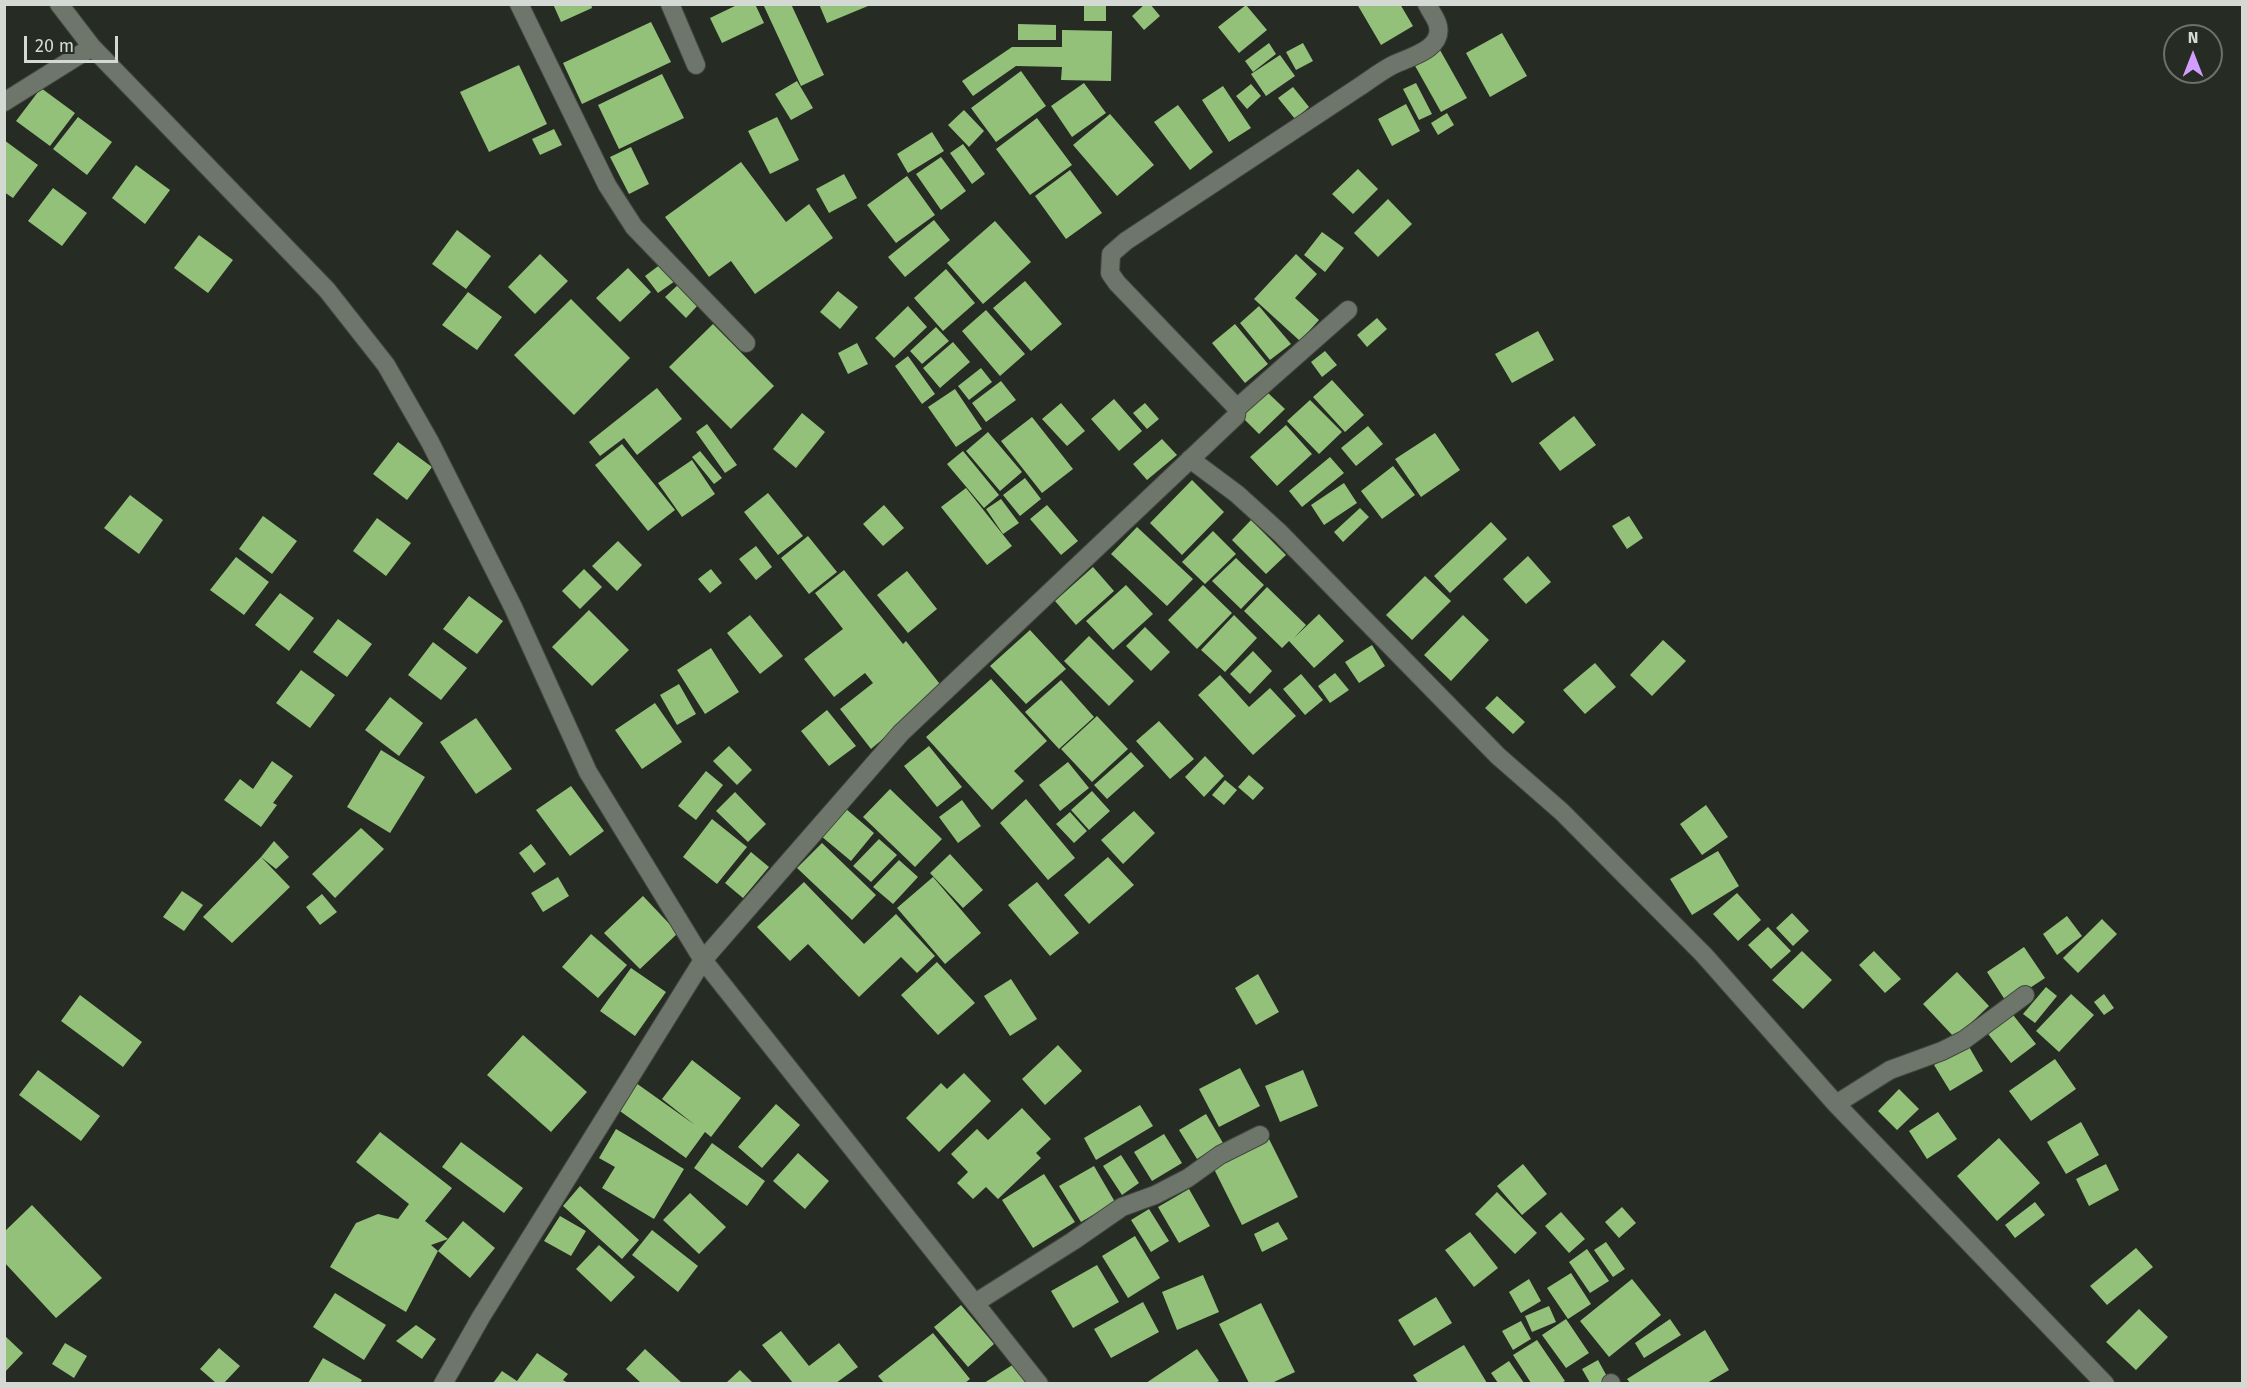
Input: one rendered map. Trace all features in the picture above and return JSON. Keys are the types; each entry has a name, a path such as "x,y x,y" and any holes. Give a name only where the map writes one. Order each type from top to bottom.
{"street":[{"path":"59,4 92,47 327,290 387,365 430,442 513,607 588,772 703,960 1039,1383"},
{"path":"519,4 607,185 634,227 746,343"},
{"path":"670,4 696,65"},
{"path":"1237,408 1116,282 1110,273 1112,254 1126,241 1376,76 1430,46 1437,38 1438,26 1427,4"},
{"path":"4,102 92,47"},
{"path":"443,1383 481,1317 703,960 901,733 1234,418 1237,408 1348,310"},
{"path":"1190,459 1237,494 1280,533 1498,756 1562,812 1704,955 1836,1104 2105,1383"},
{"path":"1836,1104 1890,1070 1942,1051 1964,1040 2025,995"},
{"path":"975,1303 1122,1207 1155,1195 1188,1178 1220,1155 1260,1135"}],"building":[{"path":"553,4 591,4 592,8 561,22"},
{"path":"739,4 755,4 764,23 722,43 710,18"},
{"path":"763,4 791,4 824,75 801,86"},
{"path":"819,4 868,4 868,6 827,23"},
{"path":"1084,4 1106,4 1106,21 1084,21"},
{"path":"1145,4 1150,4 1160,16 1144,30 1132,16"},
{"path":"1357,4 1400,4 1413,26 1381,45"},
{"path":"1246,5 1267,30 1239,53 1218,27"},
{"path":"651,22 671,62 582,104 563,63"},
{"path":"1018,24 1056,25 1056,40 1018,40"},
{"path":"1062,30 1112,31 1111,81 1061,80 1062,67 1016,66 973,96 962,81 1012,47 1062,47"},
{"path":"1502,33 1527,76 1490,97 1466,53"},
{"path":"1269,43 1276,54 1253,72 1245,61"},
{"path":"1303,43 1313,61 1296,70 1286,52"},
{"path":"1440,50 1467,98 1441,112 1414,64"},
{"path":"1280,55 1295,76 1266,96 1251,74"},
{"path":"519,65 547,124 489,152 460,92"},
{"path":"1021,71 1046,106 996,142 971,108"},
{"path":"662,74 684,118 619,149 598,105"},
{"path":"797,81 813,108 791,120 775,94"},
{"path":"1084,83 1106,113 1072,137 1051,106"},
{"path":"1416,83 1432,114 1419,120 1403,89"},
{"path":"1251,84 1261,96 1247,109 1236,96"},
{"path":"1223,86 1251,128 1229,142 1202,100"},
{"path":"1293,87 1309,107 1295,119 1278,98"},
{"path":"41,88 75,113 50,146 16,121"},
{"path":"1406,104 1420,131 1392,146 1378,119"},
{"path":"1178,105 1213,152 1190,170 1154,122"},
{"path":"964,110 984,131 969,147 948,125"},
{"path":"1447,113 1454,125 1438,135 1431,123"},
{"path":"1110,114 1154,165 1117,196 1073,145"},
{"path":"78,117 112,142 87,175 53,149"},
{"path":"777,117 799,160 770,174 748,131"},
{"path":"1037,118 1072,165 1030,195 996,149"},
{"path":"554,129 562,145 540,155 532,139"},
{"path":"932,132 944,151 908,173 897,154"},
{"path":"4,140 38,165 13,198 4,192"},
{"path":"963,144 985,174 972,184 950,153"},
{"path":"631,147 649,184 629,194 610,157"},
{"path":"941,157 966,191 941,210 916,174"},
{"path":"741,162 786,222 809,204 833,238 755,294 731,261 709,277 665,217"},
{"path":"136,165 170,190 145,224 112,198"},
{"path":"1358,169 1378,189 1353,214 1332,194"},
{"path":"1070,170 1102,213 1066,239 1035,196"},
{"path":"844,174 857,198 829,213 816,189"},
{"path":"907,176 935,215 896,243 867,205"},
{"path":"53,188 87,213 62,246 28,221"},
{"path":"1388,199 1412,224 1378,257 1354,233"},
{"path":"934,220 950,240 905,277 888,257"},
{"path":"995,221 1031,262 983,304 947,263"},
{"path":"457,230 491,256 466,289 432,264"},
{"path":"1322,232 1344,248 1325,272 1304,255"},
{"path":"199,235 233,260 208,293 174,268"},
{"path":"540,254 568,281 535,314 508,287"},
{"path":"1296,254 1317,274 1295,298 1319,320 1300,341 1254,299"},
{"path":"661,264 675,281 658,293 645,276"},
{"path":"628,268 651,292 620,322 596,298"},
{"path":"946,269 975,303 943,331 914,298"},
{"path":"1025,281 1062,324 1031,351 993,308"},
{"path":"679,284 699,304 686,318 665,297"},
{"path":"838,291 858,307 840,329 820,312"},
{"path":"468,292 502,317 477,350 442,325"},
{"path":"571,299 630,358 574,415 514,355"},
{"path":"908,306 927,327 894,358 875,338"},
{"path":"1259,306 1291,344 1270,360 1240,323"},
{"path":"986,310 1025,354 1000,376 962,331"},
{"path":"1377,318 1387,329 1367,347 1357,335"},
{"path":"713,324 774,386 731,429 669,367"},
{"path":"1235,324 1268,364 1245,383 1212,343"},
{"path":"936,327 949,341 922,364 910,351"},
{"path":"1538,331 1554,360 1512,383 1495,354"},
{"path":"953,342 970,362 940,388 923,368"},
{"path":"857,343 868,364 848,374 838,353"},
{"path":"1325,351 1337,365 1322,377 1311,362"},
{"path":"908,356 935,394 922,404 895,366"},
{"path":"981,368 992,382 969,400 958,386"},
{"path":"1332,380 1364,415 1345,432 1313,397"},
{"path":"1001,381 1016,400 986,422 972,403"},
{"path":"657,388 682,419 637,455 624,438 600,456 589,442"},
{"path":"955,389 982,429 956,447 928,407"},
{"path":"1267,392 1285,409 1259,434 1242,417"},
{"path":"1114,399 1142,431 1119,451 1091,419"},
{"path":"1310,400 1342,432 1319,454 1287,421"},
{"path":"1061,403 1085,431 1067,446 1042,419"},
{"path":"1145,403 1159,419 1147,429 1133,413"},
{"path":"802,413 825,432 796,468 773,449"},
{"path":"1574,416 1596,445 1560,471 1539,443"},
{"path":"1032,417 1073,469 1042,493 1001,441"},
{"path":"707,424 737,465 725,473 696,432"},
{"path":"1286,425 1312,454 1277,486 1250,457"},
{"path":"1368,426 1383,444 1356,466 1341,448"},
{"path":"988,432 1022,472 1000,491 966,451"},
{"path":"1435,433 1460,470 1421,497 1395,459"},
{"path":"1162,439 1177,455 1147,480 1133,464"},
{"path":"398,442 432,467 407,500 373,474"},
{"path":"622,444 675,510 648,531 595,465"},
{"path":"700,451 722,478 714,484 692,457"},
{"path":"963,451 999,495 984,508 947,464"},
{"path":"1330,457 1344,473 1302,507 1289,491"},
{"path":"692,460 715,494 682,517 658,483"},
{"path":"1393,466 1415,495 1382,519 1361,491"},
{"path":"1025,478 1041,499 1020,516 1003,495"},
{"path":"1192,480 1224,512 1182,555 1150,523"},
{"path":"1344,483 1357,503 1324,525 1311,505"},
{"path":"966,488 1012,546 987,565 941,507"},
{"path":"768,493 803,536 778,555 744,512"},
{"path":"130,495 163,520 139,554 104,528"},
{"path":"1001,499 1019,523 1003,534 986,509"},
{"path":"884,505 904,528 883,546 863,524"},
{"path":"1047,505 1078,541 1061,555 1030,519"},
{"path":"1360,508 1369,517 1343,542 1334,532"},
{"path":"263,516 297,541 272,574 239,549"},
{"path":"1629,516 1643,538 1627,549 1612,526"},
{"path":"377,518 411,543 386,576 353,551"},
{"path":"1251,520 1286,555 1266,574 1232,540"},
{"path":"1491,522 1507,539 1450,593 1434,576"},
{"path":"1137,527 1193,579 1167,606 1111,554"},
{"path":"1213,531 1236,554 1205,584 1182,562"},
{"path":"808,536 837,572 809,594 781,558"},
{"path":"618,541 642,565 617,591 592,566"},
{"path":"756,546 772,567 756,580 739,559"},
{"path":"1528,556 1551,582 1526,604 1503,579"},
{"path":"236,557 269,582 244,615 210,590"},
{"path":"1236,558 1264,585 1241,609 1212,581"},
{"path":"1093,567 1114,591 1076,625 1055,601"},
{"path":"584,569 602,587 580,609 562,591"},
{"path":"711,569 722,583 710,593 698,579"},
{"path":"844,570 903,644 906,641 943,688 871,749 840,709 873,683 865,673 834,697 804,659 843,629 815,593"},
{"path":"907,571 937,609 908,633 877,595"},
{"path":"1425,576 1451,601 1412,640 1386,615"},
{"path":"1126,585 1153,614 1113,650 1086,621"},
{"path":"1203,585 1232,613 1197,649 1168,620"},
{"path":"1267,587 1306,625 1294,638 1319,614 1344,641 1314,668 1289,641 1282,648 1244,611"},
{"path":"280,593 314,618 289,651 255,625"},
{"path":"469,596 503,621 477,654 443,629"},
{"path":"589,610 629,650 592,686 552,647"},
{"path":"750,615 783,656 760,674 727,633"},
{"path":"1234,615 1257,638 1225,672 1201,650"},
{"path":"1463,615 1489,640 1451,681 1424,655"},
{"path":"338,619 372,644 347,677 313,652"},
{"path":"1145,627 1170,652 1151,671 1126,646"},
{"path":"1030,630 1066,669 1026,704 990,666"},
{"path":"1089,636 1134,681 1109,706 1064,661"},
{"path":"1663,640 1686,661 1652,696 1630,675"},
{"path":"433,642 467,668 441,700 408,675"},
{"path":"1372,645 1385,666 1359,683 1345,662"},
{"path":"711,648 739,692 705,714 677,670"},
{"path":"1253,651 1272,671 1250,694 1230,674"},
{"path":"1595,663 1616,687 1585,714 1563,690"},
{"path":"301,670 335,695 310,728 276,703"},
{"path":"1335,673 1349,690 1330,703 1318,686"},
{"path":"1301,674 1323,700 1305,715 1283,689"},
{"path":"1220,675 1249,707 1270,688 1296,716 1253,755 1198,695"},
{"path":"991,679 1047,741 1014,771 1024,781 992,810 926,737"},
{"path":"1061,680 1094,717 1059,749 1025,712"},
{"path":"679,684 696,714 677,725 660,695"},
{"path":"1497,696 1525,722 1513,734 1485,708"},
{"path":"390,697 423,723 399,756 365,730"},
{"path":"655,703 682,742 642,769 615,730"},
{"path":"827,710 856,746 829,766 801,731"},
{"path":"1097,716 1128,749 1092,782 1061,749"},
{"path":"476,718 512,769 476,794 440,742"},
{"path":"1159,721 1194,759 1170,779 1136,741"},
{"path":"729,746 752,770 737,785 713,761"},
{"path":"929,746 962,787 937,807 904,766"},
{"path":"381,750 425,777 390,833 347,807"},
{"path":"1131,752 1144,766 1107,799 1094,785"},
{"path":"1205,756 1224,776 1204,797 1185,777"},
{"path":"272,761 293,776 273,803 277,805 261,827 224,800 240,779 253,789"},
{"path":"1068,762 1089,788 1060,811 1039,785"},
{"path":"706,771 723,785 696,820 678,806"},
{"path":"1249,775 1264,788 1253,800 1238,787"},
{"path":"1225,780 1237,790 1224,805 1212,795"},
{"path":"571,786 604,831 570,856 536,810"},
{"path":"890,789 942,839 915,867 863,817"},
{"path":"1092,791 1110,811 1089,830 1071,810"},
{"path":"735,792 766,824 748,842 716,811"},
{"path":"1026,799 1075,858 1048,880 1000,823"},
{"path":"962,800 981,826 958,843 939,817"},
{"path":"1706,805 1728,837 1702,855 1680,824"},
{"path":"845,808 874,833 851,861 821,836"},
{"path":"1134,811 1155,833 1123,864 1101,840"},
{"path":"1070,812 1087,831 1074,843 1056,824"},
{"path":"712,819 747,847 717,884 683,857"},
{"path":"361,828 384,849 335,898 312,874"},
{"path":"879,839 897,855 871,882 853,866"},
{"path":"274,841 289,857 276,869 261,857"},
{"path":"822,843 876,895 852,920 797,868"},
{"path":"531,844 546,864 534,873 519,853"},
{"path":"1718,851 1739,886 1692,915 1670,879"},
{"path":"751,852 769,867 743,898 725,883"},
{"path":"950,854 983,890 963,908 930,873"},
{"path":"261,857 290,887 232,943 203,917"},
{"path":"1108,857 1134,885 1089,924 1064,895"},
{"path":"899,860 918,877 893,904 873,887"},
{"path":"558,877 569,896 543,912 531,893"},
{"path":"933,877 981,933 945,964 897,908"},
{"path":"804,882 864,944 896,914 935,956 917,973 901,957 859,997 808,944 790,961 757,927"},
{"path":"1037,882 1079,933 1050,956 1008,905"},
{"path":"182,891 203,905 184,931 163,917"},
{"path":"1737,893 1761,920 1738,941 1713,914"},
{"path":"322,894 337,912 320,925 306,907"},
{"path":"643,896 678,933 640,969 604,933"},
{"path":"1792,913 1809,931 1793,946 1776,928"},
{"path":"2067,916 2082,936 2057,955 2043,934"},
{"path":"2102,919 2117,934 2078,973 2063,958"},
{"path":"1768,927 1791,951 1771,969 1748,945"},
{"path":"591,934 627,965 598,998 562,967"},
{"path":"2024,947 2045,978 2007,1003 1987,972"},
{"path":"1802,951 1832,980 1803,1009 1772,980"},
{"path":"1874,951 1901,979 1885,993 1859,965"},
{"path":"937,962 975,1003 938,1035 901,995"},
{"path":"631,968 666,992 635,1036 600,1011"},
{"path":"1957,972 1989,1006 1955,1038 1923,1004"},
{"path":"1258,974 1279,1012 1256,1025 1235,988"},
{"path":"1011,979 1037,1019 1010,1036 984,996"},
{"path":"2046,987 2057,996 2035,1023 2023,1014"},
{"path":"2071,994 2094,1015 2059,1052 2036,1031"},
{"path":"2104,994 2114,1008 2104,1015 2094,1002"},
{"path":"80,995 142,1042 123,1067 61,1021"},
{"path":"2010,1011 2036,1044 2011,1063 1985,1030"},
{"path":"523,1035 587,1092 551,1132 487,1075"},
{"path":"1058,1045 1082,1071 1045,1105 1022,1079"},
{"path":"1968,1045 1983,1071 1950,1091 1934,1065"},
{"path":"2055,1059 2076,1089 2031,1121 2009,1091"},
{"path":"692,1060 741,1098 711,1137 705,1132 686,1158 617,1109 636,1083 695,1125 662,1099"},
{"path":"1240,1068 1260,1106 1219,1127 1199,1089"},
{"path":"38,1070 100,1116 81,1141 19,1095"},
{"path":"1303,1070 1318,1106 1280,1122 1265,1086"},
{"path":"964,1073 991,1101 939,1152 906,1118 941,1083 947,1089"},
{"path":"1899,1089 1919,1109 1897,1130 1878,1111"},
{"path":"776,1104 800,1125 762,1168 738,1147"},
{"path":"1140,1105 1153,1126 1096,1160 1084,1138"},
{"path":"1022,1108 1051,1139 1036,1153 1041,1158 998,1199 986,1187 973,1199 957,1183 968,1172 951,1154 977,1129 988,1140"},
{"path":"1938,1112 1957,1139 1927,1159 1909,1131"},
{"path":"1206,1114 1223,1143 1197,1159 1179,1130"},
{"path":"2081,1122 2099,1155 2066,1174 2047,1142"},
{"path":"616,1129 684,1169 654,1219 602,1188 615,1167 599,1158"},
{"path":"380,1132 452,1188 425,1221 448,1239 431,1245 438,1251 406,1312 330,1267 356,1223 378,1214 398,1219 409,1204 356,1162"},
{"path":"1164,1134 1182,1163 1152,1181 1134,1152"},
{"path":"1999,1138 2040,1183 1997,1221 1957,1176"},
{"path":"1269,1139 1298,1197 1242,1225 1213,1167"},
{"path":"461,1142 523,1188 504,1213 442,1167"},
{"path":"712,1143 765,1181 747,1206 694,1168"},
{"path":"798,1153 829,1181 805,1209 773,1181"},
{"path":"1121,1155 1139,1183 1122,1195 1103,1166"},
{"path":"1523,1164 1547,1194 1522,1215 1497,1186"},
{"path":"2106,1164 2119,1190 2089,1206 2076,1179"},
{"path":"1094,1166 1115,1202 1081,1222 1059,1186"},
{"path":"1044,1174 1075,1222 1033,1248 1002,1200"},
{"path":"580,1186 639,1240 622,1259 563,1206"},
{"path":"1189,1189 1210,1226 1179,1243 1158,1207"},
{"path":"1497,1192 1537,1233 1515,1254 1475,1214"},
{"path":"690,1193 726,1227 699,1254 663,1220"},
{"path":"2035,1202 2045,1215 2015,1238 2005,1225"},
{"path":"32,1205 102,1278 56,1318 4,1262 4,1232"},
{"path":"1622,1207 1636,1223 1619,1238 1605,1222"},
{"path":"1149,1209 1169,1241 1151,1252 1131,1220"},
{"path":"1561,1212 1585,1239 1569,1253 1545,1226"},
{"path":"560,1216 586,1231 571,1256 544,1241"},
{"path":"463,1221 495,1248 470,1278 438,1251"},
{"path":"1278,1222 1288,1239 1262,1252 1254,1234"},
{"path":"652,1230 698,1266 678,1292 632,1255"},
{"path":"1470,1232 1498,1268 1474,1287 1445,1250"},
{"path":"1135,1236 1160,1278 1128,1298 1102,1256"},
{"path":"1606,1242 1625,1269 1613,1277 1594,1250"},
{"path":"599,1245 635,1277 611,1302 576,1269"},
{"path":"2136,1248 2153,1267 2107,1305 2090,1286"},
{"path":"1587,1249 1609,1281 1590,1293 1569,1262"},
{"path":"1097,1265 1119,1302 1073,1328 1051,1291"},
{"path":"1571,1273 1591,1304 1568,1319 1547,1288"},
{"path":"1203,1275 1219,1312 1177,1330 1162,1292"},
{"path":"1529,1279 1541,1301 1521,1313 1509,1292"},
{"path":"1632,1279 1661,1315 1609,1357 1580,1321"},
{"path":"335,1293 386,1325 364,1360 313,1327"},
{"path":"1436,1297 1452,1323 1414,1346 1398,1320"},
{"path":"1143,1302 1159,1332 1111,1358 1094,1329"},
{"path":"1261,1303 1295,1372 1272,1383 1249,1383 1219,1324"},
{"path":"961,1305 994,1344 968,1367 934,1327"},
{"path":"1549,1306 1556,1322 1532,1332 1525,1316"},
{"path":"2139,1309 2168,1337 2136,1370 2106,1342"},
{"path":"1566,1319 1589,1353 1566,1368 1542,1335"},
{"path":"1670,1319 1681,1335 1644,1358 1635,1343"},
{"path":"1521,1321 1531,1339 1513,1350 1502,1331"},
{"path":"416,1325 436,1339 422,1359 396,1341"},
{"path":"1705,1330 1729,1370 1707,1383 1630,1383 1627,1379"},
{"path":"781,1331 809,1366 839,1343 858,1367 836,1383 793,1383 762,1345"},
{"path":"933,1333 970,1379 965,1383 884,1383 878,1376"},
{"path":"4,1335 23,1353 4,1373"},
{"path":"1537,1340 1565,1381 1531,1383 1513,1355"},
{"path":"65,1343 87,1356 74,1378 52,1364"},
{"path":"1464,1345 1487,1383 1418,1383 1413,1375"},
{"path":"219,1348 240,1366 224,1383 216,1383 200,1369"},
{"path":"645,1349 682,1383 641,1383 626,1369"},
{"path":"1197,1349 1219,1381 1215,1383 1146,1383"},
{"path":"537,1353 568,1374 563,1380 568,1383 493,1383 502,1371 517,1381"},
{"path":"323,1358 362,1380 360,1383 308,1383"},
{"path":"1598,1360 1610,1382 1590,1383 1582,1369"},
{"path":"1509,1361 1524,1383 1498,1383 1491,1373"},
{"path":"1014,1364 1028,1383 984,1383"},
{"path":"740,1370 753,1383 726,1383"}]}
